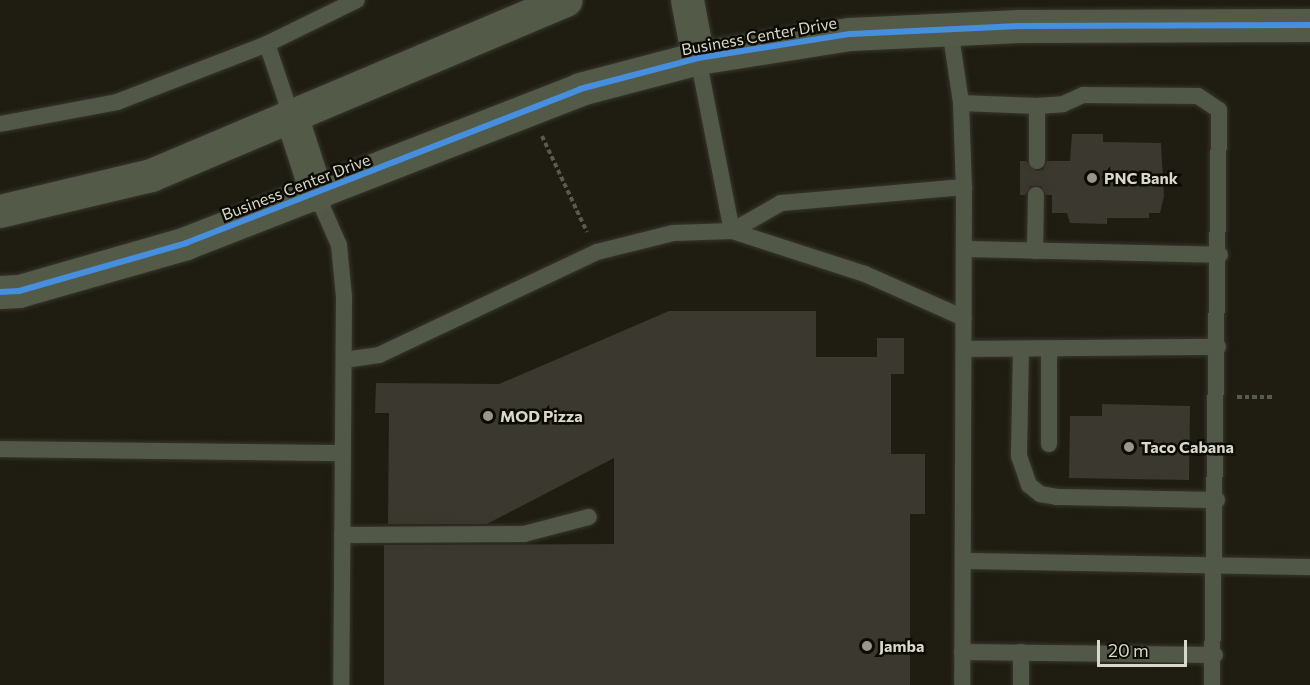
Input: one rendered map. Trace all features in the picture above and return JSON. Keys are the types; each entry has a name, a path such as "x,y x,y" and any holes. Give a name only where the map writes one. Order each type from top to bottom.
{"street":[{"path":"0,211 151,175 566,0"},
{"path":"687,0 698,58"},
{"name":"Business Center Drive","path":"0,292 19,291 186,243 317,195 580,89 698,58 850,34 950,29 1310,25"},
{"path":"291,115 317,195"}],"lane":[{"path":"0,124 117,102 267,44 357,0"},
{"path":"950,29 961,103 964,187 962,685"},
{"path":"267,44 291,115"},
{"path":"698,58 732,231"},
{"path":"961,103 1037,106 1063,104 1083,95 1198,96 1219,110 1221,119 1220,255 1215,655 1212,685"},
{"path":"1037,106 1037,161"},
{"path":"732,231 780,203 964,187"},
{"path":"317,195 339,245 344,360 341,685"},
{"path":"1035,251 1036,195"},
{"path":"344,360 379,355 597,252 673,233 732,231 865,274 964,318"},
{"path":"964,249 1220,255"},
{"path":"964,349 1218,347"},
{"path":"1021,349 1019,456 1029,485 1041,494 1057,497 1216,500"},
{"path":"1049,349 1049,444"},
{"path":"0,448 342,453"},
{"path":"342,535 524,534 589,517"},
{"path":"963,561 1310,567"},
{"path":"962,652 1215,655"},
{"path":"1021,652 1021,685"}],"path":[{"path":"538,129 597,252"},
{"path":"1218,397 1272,397"}],"building":[{"name":"PNC Bank","path":"1072,134 1103,134 1103,142 1161,143 1164,196 1160,213 1149,213 1149,218 1107,218 1107,224 1070,223 1067,213 1052,213 1052,195 1046,195 1041,186 1031,186 1025,195 1020,195 1020,161 1026,161 1036,171 1043,170 1047,161 1070,161"},
{"path":"669,311 816,311 816,357 877,357 877,338 904,338 904,374 891,374 891,454 925,454 925,514 910,514 910,685 384,685 384,545 614,544 614,458 487,524 388,524 389,413 375,413 376,383 499,384"},
{"name":"Taco Cabana","path":"1102,404 1190,406 1189,480 1069,478 1070,416 1102,416"}],"cycle path":[{"path":"0,292 19,291 186,243 580,89 698,58 850,34 1019,26 1310,25"}],"place":[{"name":"PNC Bank","path":"1092,178"},
{"name":"MOD Pizza","path":"488,416"},
{"name":"Taco Cabana","path":"1129,447"},
{"name":"Jamba","path":"867,646"}]}
